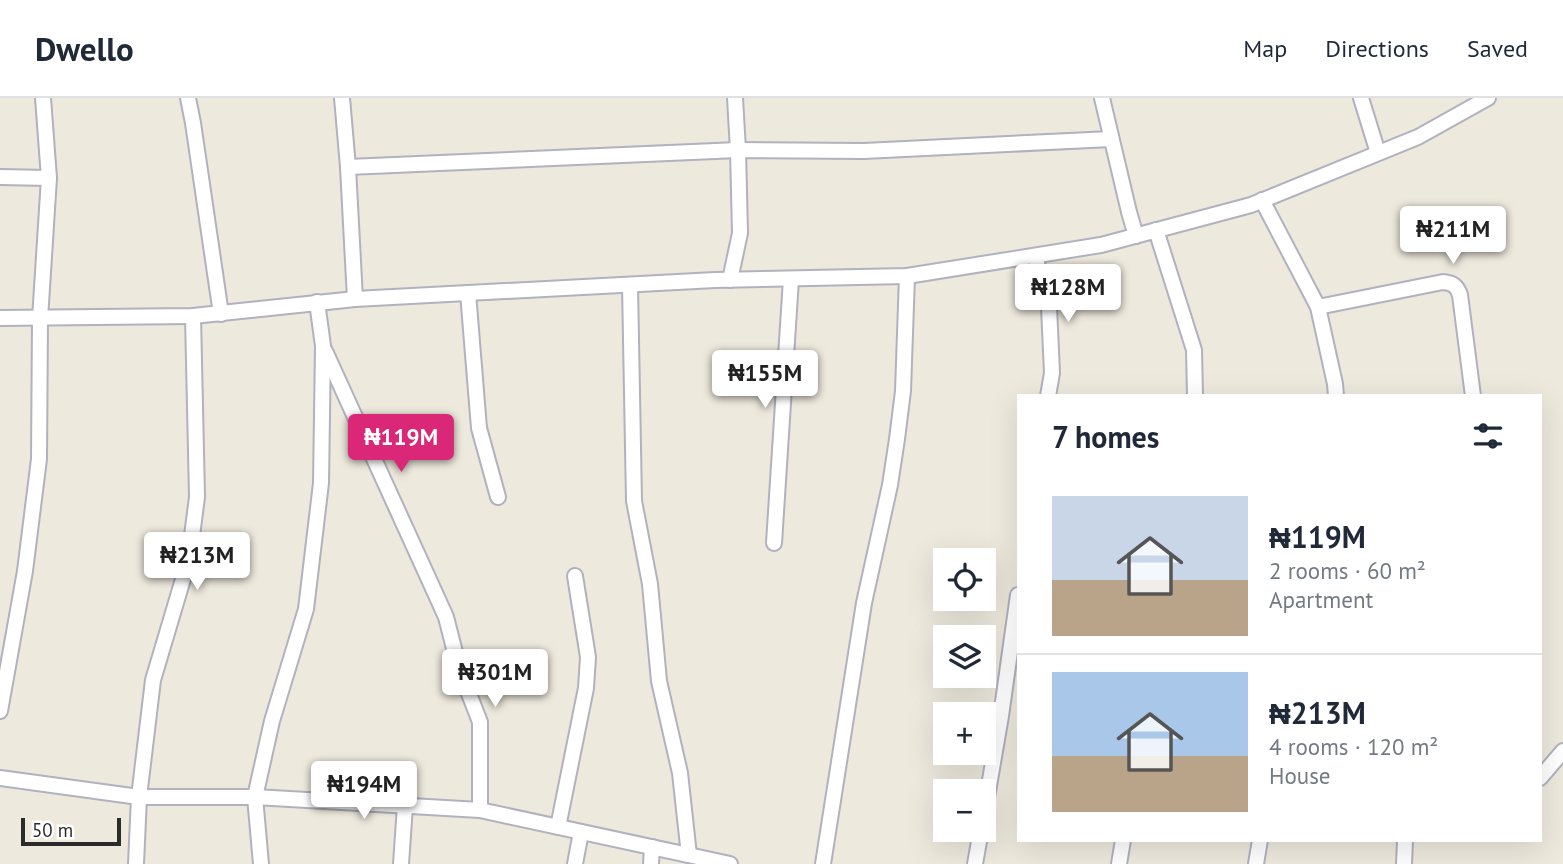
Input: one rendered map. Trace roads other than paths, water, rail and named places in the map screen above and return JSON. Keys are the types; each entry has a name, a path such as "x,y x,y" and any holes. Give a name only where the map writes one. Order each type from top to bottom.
{"street":[{"path":"0,711 25,571 38,459 40,319 49,178 43,98"},
{"path":"188,98 221,314"},
{"path":"342,98 355,299"},
{"path":"730,280 740,233 734,98"},
{"path":"1102,98 1136,236"},
{"path":"1361,98 1378,153"},
{"path":"0,318 193,316 355,299 730,280 907,276 1101,245 1251,205 1418,137 1489,98"},
{"path":"348,167 738,150 864,151 1111,139"},
{"path":"0,177 49,178"},
{"path":"1262,200 1318,307 1336,394"},
{"path":"1156,230 1194,350 1195,394"},
{"path":"1035,256 1049,307 1052,373 1048,394"},
{"path":"823,864 864,603 890,485 904,391 907,276"},
{"path":"774,543 791,279"},
{"path":"1318,307 1443,282 1452,283 1460,295 1473,394"},
{"path":"630,285 634,501 650,584 659,681 680,773 689,855"},
{"path":"468,293 480,428 498,497"},
{"path":"261,864 255,797 272,721 306,609 321,483 323,346 317,302"},
{"path":"136,864 139,797 153,680 189,559 197,497 193,316"},
{"path":"323,346 446,617 459,668 480,722 480,810"},
{"path":"558,827 586,688 588,657 575,576"},
{"path":"990,779 1017,602"},
{"path":"1542,776 1563,751"},
{"path":"0,778 139,797 255,797 480,810 730,864"},
{"path":"401,864 405,806"},
{"path":"575,864 581,832"},
{"path":"975,864 979,842"},
{"path":"1119,864 1123,842"},
{"path":"1255,864 1260,842"},
{"path":"1404,864 1405,842"},
{"path":"651,864 652,847"}]}
